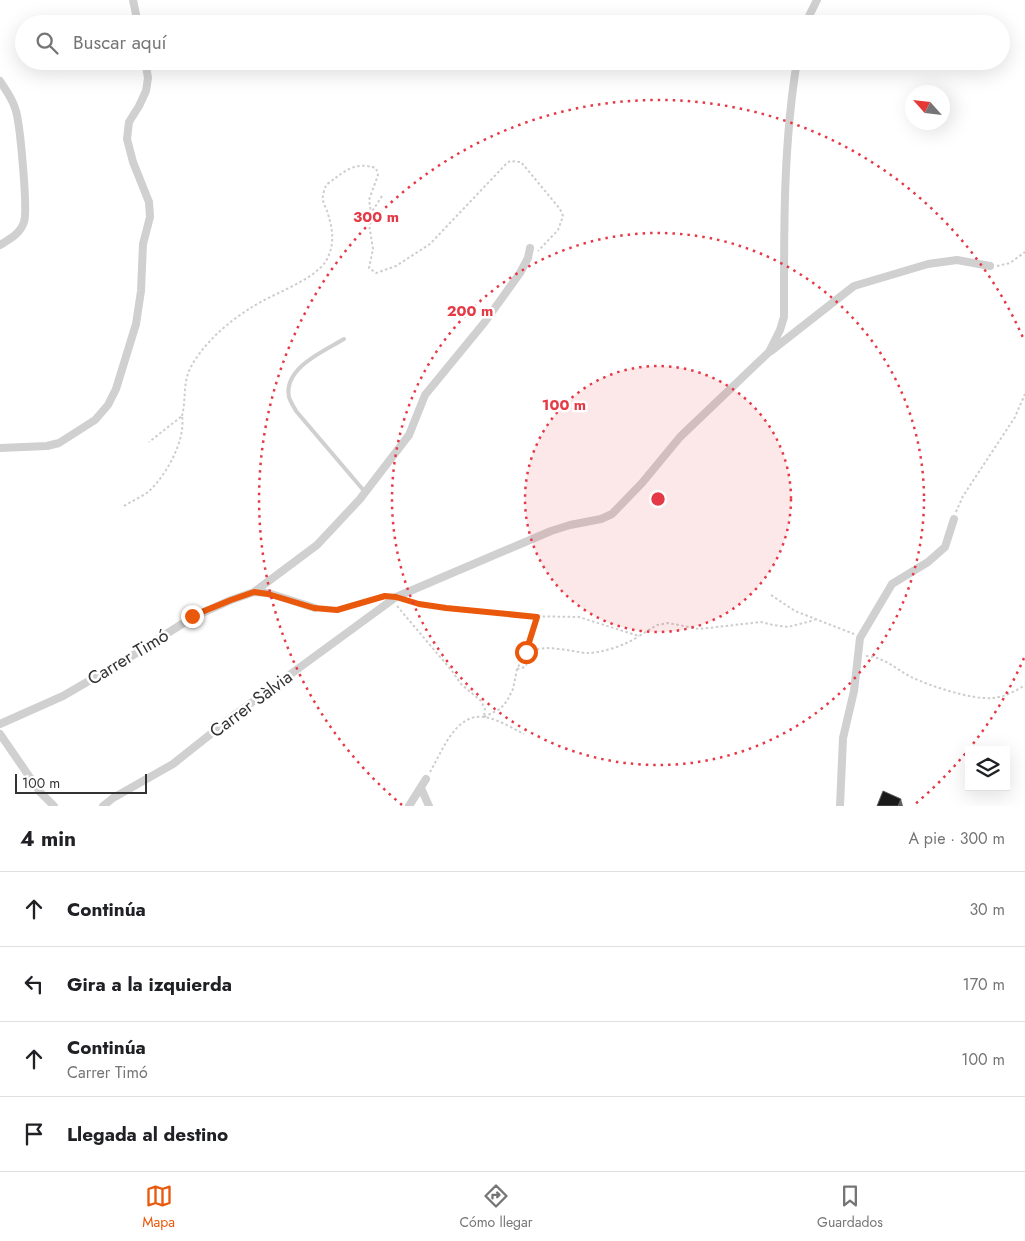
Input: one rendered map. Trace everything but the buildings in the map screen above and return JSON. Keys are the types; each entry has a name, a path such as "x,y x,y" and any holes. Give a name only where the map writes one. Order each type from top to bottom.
{"street":[{"path":"133,0 136,15"},
{"path":"810,15 817,0"},
{"path":"0,448 47,446 59,443 95,420 108,405 116,389 136,324 141,291 143,244 150,217 149,202 132,162 127,139 129,122 146,91 148,78 147,70"},
{"path":"769,352 784,317 785,171 790,111 797,70"},
{"path":"0,81 16,108 22,154 25,208 24,221 16,236 0,245"},
{"path":"254,592 317,545 365,492 409,435 425,395 484,323 528,258 530,248"},
{"path":"769,352 854,286 928,264 957,260 990,266"},
{"name":"Carrer Sàlvia","path":"103,806 113,798 173,764 236,714 395,598 551,532 570,525 601,519 612,514 642,483 680,437 769,352"},
{"path":"840,806 843,738 854,691 860,638 892,584 928,562 945,546 954,519"},
{"path":"254,592 268,594 314,608"},
{"name":"Carrer Timó","path":"0,724 63,696 130,657 192,616 254,592"},
{"path":"0,734 40,792 54,806"},
{"path":"409,806 426,779"},
{"path":"420,788 428,805"}],"lane":[{"path":"344,339 304,362 294,374 290,385 289,397 296,411 365,492"}],"path":[{"path":"382,196 368,218 373,249 369,268 376,273 396,266 430,244 510,160 521,162 560,209 563,216 558,230 543,248 528,258"},
{"path":"124,506 148,492 164,473 176,451 183,423 185,383 189,371 210,342 252,306 315,272 325,262 332,246 334,233 322,198 326,185 356,165 367,165 376,168 378,175 369,200 371,212"},
{"path":"990,266 998,266 1010,262 1025,252"},
{"path":"954,519 956,509 1015,418 1025,394"},
{"path":"149,442 182,416"},
{"path":"771,594 795,611 815,620 847,630 860,638"},
{"path":"314,608 337,610 385,596 427,606 469,611 537,617 579,617 639,636"},
{"path":"395,598 399,610 443,659 461,684 481,701 485,710 484,717"},
{"path":"426,779 454,731 472,719 484,717 500,709 507,701 513,689 517,669 530,646 537,617"},
{"path":"517,669 525,667 532,653 536,651 548,648 589,653 628,644 657,626 668,624 699,629 761,622 788,627 815,620"},
{"path":"858,656 881,659 928,684 968,695 991,698 1003,696 1025,685"},
{"path":"484,717 524,734"}],"route":[{"path":"192,616 254,592 295,601 314,608 337,610 385,596 396,597 419,604 460,610 537,617 530,646 526,652"}]}
